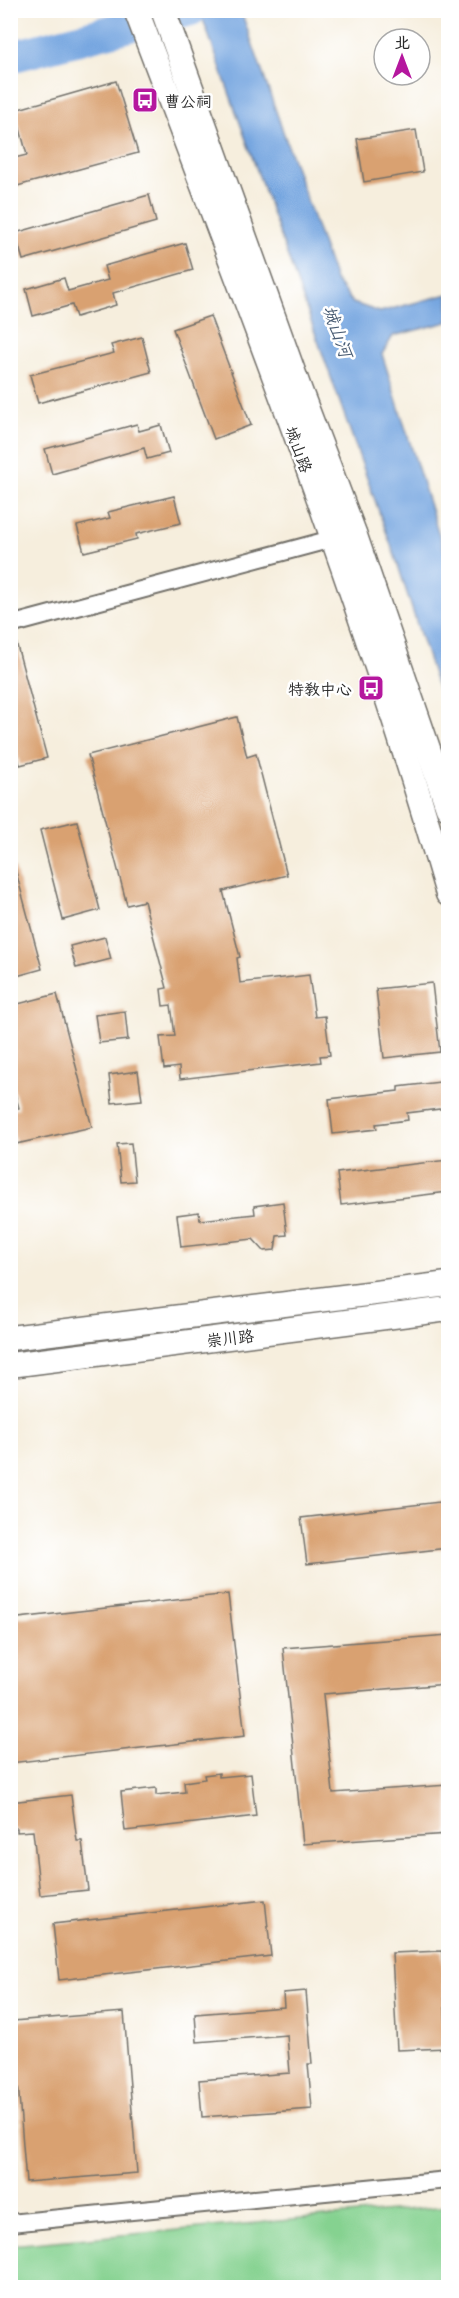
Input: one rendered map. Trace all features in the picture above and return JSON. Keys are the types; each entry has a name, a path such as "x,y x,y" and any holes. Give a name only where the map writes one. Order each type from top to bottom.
{"main road":[{"name":"城山路","path":"136,10 344,536 448,807"},
{"name":"城山路","path":"163,10 300,391 344,536 384,685 448,894"},
{"name":"崇川路","path":"11,1337 448,1284"},
{"name":"崇川路","path":"10,1365 448,1309"}],"street":[{"path":"10,625 344,536"},
{"path":"10,2223 448,2180"}],"green space":[{"path":"448,2206 448,2287 11,2287 11,2245"}],"water":[{"name":"城山河","path":"200,11 241,11 335,280 353,303 380,312 448,294 448,322 393,336 382,354 448,563 448,721 397,562"}],"building":[{"path":"116,81 138,153 10,188 10,159 27,155 15,110"},
{"path":"416,130 423,172 364,182 357,139"},
{"path":"149,195 156,222 23,260 15,233"},
{"path":"185,243 193,270 113,293 116,305 76,317 72,305 33,316 26,289 64,278 68,291 108,280 104,266"},
{"path":"210,316 251,425 214,439 173,329"},
{"path":"142,337 151,372 38,403 30,375 114,353 111,345"},
{"path":"137,424 139,431 161,425 169,453 147,459 144,448 52,474 45,449"},
{"path":"174,496 181,523 136,534 137,539 84,552 77,526 110,518 108,512"},
{"path":"15,638 47,758 20,765 10,728 10,639"},
{"path":"237,717 247,757 256,754 287,875 223,891 240,957 237,958 240,983 309,975 315,1017 325,1016 330,1055 320,1056 321,1062 180,1079 179,1067 164,1069 160,1037 175,1036 171,1005 163,1006 161,989 167,988 144,901 127,905 88,755"},
{"path":"77,821 100,910 63,920 40,830"},
{"path":"10,868 15,868 42,969 13,977 10,967"},
{"path":"105,937 111,959 76,968 70,946"},
{"path":"432,983 440,1052 384,1058 376,989"},
{"path":"57,994 92,1127 16,1144 10,1121 10,1110 19,1108 10,1076 10,1006"},
{"path":"125,1011 128,1040 99,1043 95,1015"},
{"path":"138,1071 142,1100 112,1103 109,1075"},
{"path":"448,1081 448,1108 407,1113 408,1120 376,1124 377,1129 333,1134 329,1099 398,1091 398,1087"},
{"path":"131,1143 135,1181 121,1182 117,1144"},
{"path":"448,1160 448,1192 341,1205 337,1173"},
{"path":"283,1202 287,1235 277,1236 275,1250 264,1251 253,1239 181,1247 177,1215 199,1212 200,1220 255,1214 254,1206"},
{"path":"448,1501 448,1548 307,1564 301,1518"},
{"path":"228,1594 245,1736 10,1763 10,1619"},
{"path":"448,1635 448,1684 323,1694 333,1793 448,1785 448,1834 303,1844 283,1648"},
{"path":"219,1773 219,1777 251,1774 256,1816 125,1831 121,1792 156,1788 156,1795 185,1792 184,1782 205,1779 204,1775"},
{"path":"71,1795 77,1841 82,1841 88,1890 40,1895 33,1831 17,1832 17,1828 10,1829 10,1802"},
{"path":"265,1900 271,1956 59,1980 53,1924"},
{"path":"442,1951 447,2048 397,2050 392,1953"},
{"path":"306,1991 312,2064 308,2064 312,2109 202,2117 199,2080 290,2073 287,2035 197,2042 195,2014 284,2007 283,1993"},
{"path":"124,2012 137,2173 26,2182 13,2021"}],"waterway":[{"path":"10,57 191,10"}],"place":[{"name":"曹公祠","path":"145,100"},
{"name":"特教中心","path":"371,688"}]}
